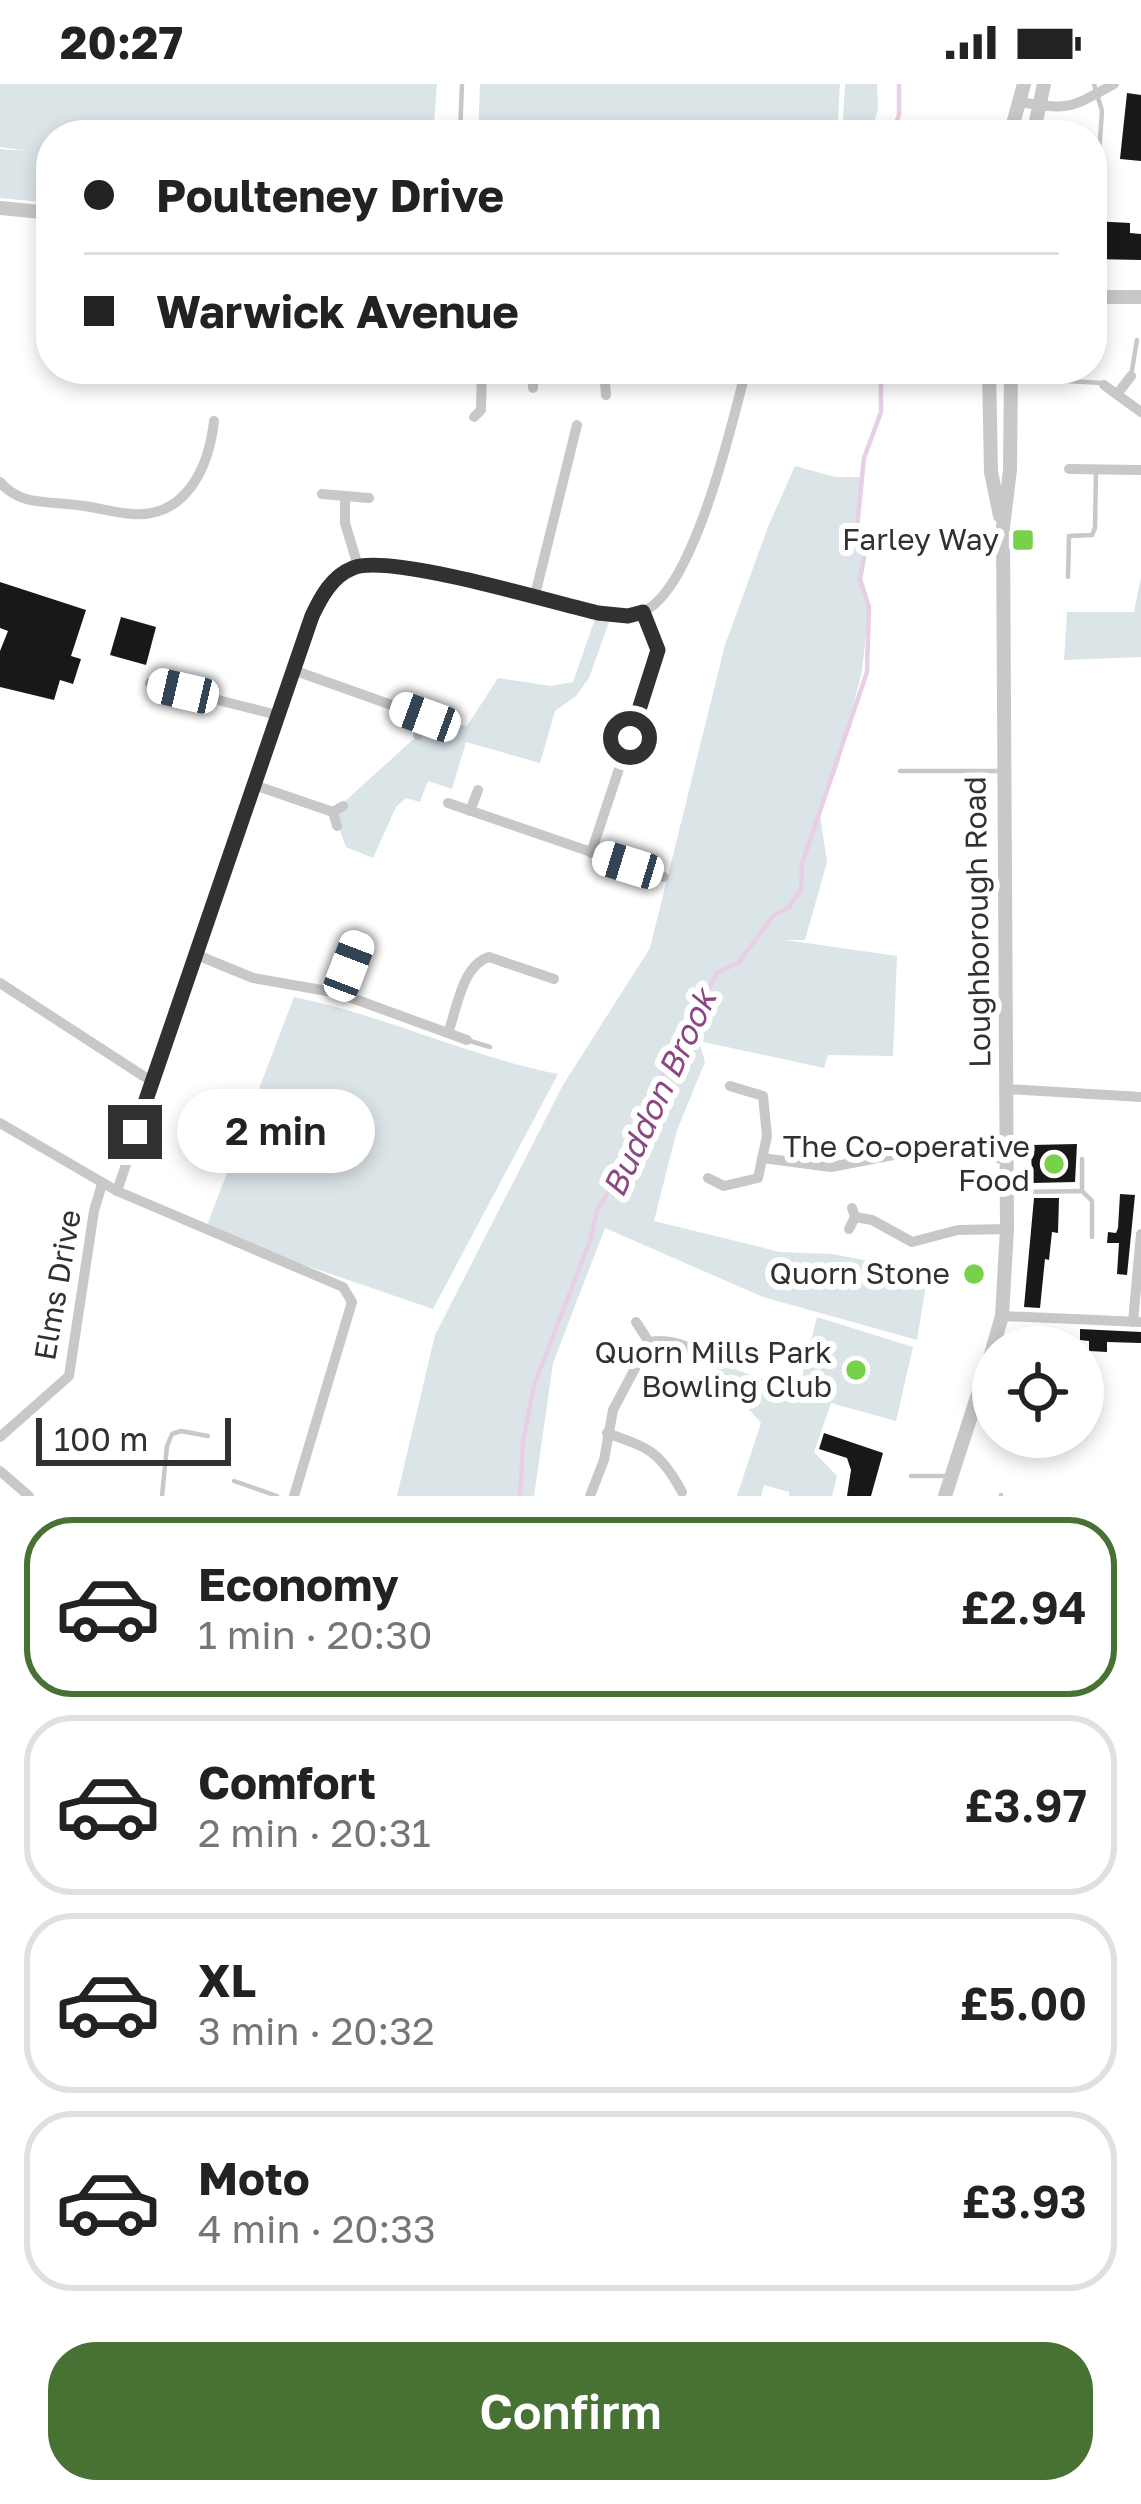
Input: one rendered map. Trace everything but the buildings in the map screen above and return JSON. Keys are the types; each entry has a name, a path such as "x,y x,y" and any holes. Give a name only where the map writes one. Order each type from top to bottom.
{"street":[{"path":"1014,120 1024,84"},
{"path":"1036,120 1044,84"},
{"path":"1019,102 1061,109 1077,106 1096,89 1114,84"},
{"path":"0,208 36,212"},
{"path":"1107,297 1141,297"},
{"path":"1118,393 1131,376"},
{"path":"475,417 481,410 482,384"},
{"path":"605,384 606,394"},
{"path":"117,1191 151,1081 322,595 346,571 358,566 416,568 598,613 628,616 643,612 665,594 685,559 708,503 742,384"},
{"name":"Loughborough Road","path":"989,384 992,472 1003,527"},
{"name":"Loughborough Road","path":"999,1326 1007,1192 1003,527 1010,470 1011,384"},
{"path":"1104,385 1141,412"},
{"path":"534,598 577,425"},
{"path":"0,482 18,498 148,514 172,504 199,480 214,428 194,434"},
{"path":"1088,452 1092,470"},
{"path":"1069,469 1141,470"},
{"path":"322,494 369,498"},
{"path":"345,497 346,523 358,566"},
{"path":"591,854 656,661 656,638 643,612"},
{"path":"293,670 448,725"},
{"path":"150,683 277,715"},
{"path":"418,735 425,717"},
{"path":"254,785 338,809 337,826"},
{"path":"470,811 478,790"},
{"path":"448,803 664,877"},
{"path":"197,955 254,978 338,993 467,1040"},
{"path":"448,1033 472,967 482,958 554,979"},
{"path":"0,983 151,1081"},
{"path":"708,1178 724,1186 758,1178 767,1136 763,1096 730,1086"},
{"path":"1007,1089 1141,1097"},
{"path":"0,1123 102,1184 343,1287 352,1302 294,1496"},
{"path":"762,1158 831,1167 914,1151 1007,1159"},
{"name":"Elms Drive","path":"0,1437 69,1376 102,1184"},
{"path":"852,1218 872,1220 912,1242 958,1230 1006,1229"},
{"path":"1002,1316 1137,1322 1141,1234"},
{"path":"636,1322 649,1342"},
{"path":"649,1342 664,1339 706,1357"},
{"path":"590,1496 604,1460 613,1410 649,1342"},
{"name":"Loughborough Road","path":"945,1496 972,1414"},
{"path":"607,1433 653,1449 667,1463 682,1492"},
{"path":"0,1472 29,1496"}],"lane":[{"path":"461,120 462,84"},
{"path":"1096,89 1101,120"},
{"path":"1131,376 1137,340"},
{"path":"1068,577 1070,536 1093,535 1095,528 1092,470"},
{"path":"900,771 1003,770"},
{"path":"338,993 360,938"},
{"path":"467,1040 490,1047"},
{"path":"1082,1159 1082,1191 1092,1202 1092,1237"},
{"path":"1007,1192 1082,1191"},
{"path":"162,1496 172,1434 208,1436"},
{"path":"911,1476 953,1475"},
{"path":"234,1481 277,1496"}],"shaded area":[{"path":"0,84 437,84 434,120 36,120 36,202 0,198 0,149 27,151 0,147"},
{"path":"480,84 840,84 838,120 479,120"},
{"path":"845,84 877,84 875,120 843,120"},
{"path":"795,466 835,477 862,477 858,521 865,552 860,579 869,607 862,671 820,815 827,862 805,940 785,940 897,956 893,1056 828,1055 824,1068 699,1041 705,1062 677,1130 654,1221 780,1252 833,1254 928,1273 917,1340 763,1297 605,1228 553,1363 534,1496 397,1496 435,1335 563,1085 650,948 725,645"},
{"path":"1141,577 1141,657 1064,660 1067,612 1134,612"},
{"path":"597,613 612,614 589,678 576,696 555,711 540,763 466,742 452,789 428,781 420,802 406,798 396,807 373,858 346,847 333,812 418,735 425,717 467,726 498,678 551,686 573,682"},
{"path":"294,997 558,1074 433,1309 206,1228"},
{"path":"817,1317 913,1347 896,1421 831,1403 814,1452 837,1476 832,1496 789,1496 789,1492 764,1485 761,1496 737,1496 761,1423 715,1371 724,1357 737,1370 798,1392"}],"waterway":[{"name":"Buddon Brook","path":"897,120 899,84"},
{"name":"Buddon Brook","path":"520,1496 523,1442 534,1385 590,1241 597,1210 625,1163 641,1114 717,973 739,962 773,916 789,907 801,889 802,864 867,672 869,607 860,579 865,552 857,528 864,458 881,412 881,384"}],"place":[{"name":"Farley Way","path":"1023,540"},
{"name":"The Co-operative Food","path":"1054,1164"},
{"name":"Quorn Stone","path":"974,1274"},
{"name":"Quorn Mills Park Bowling Club","path":"856,1370"}],"route":[{"path":"135,1132 312,616 322,595 346,571 384,564 416,568 598,613 628,616 643,612 658,650 630,738"}]}
